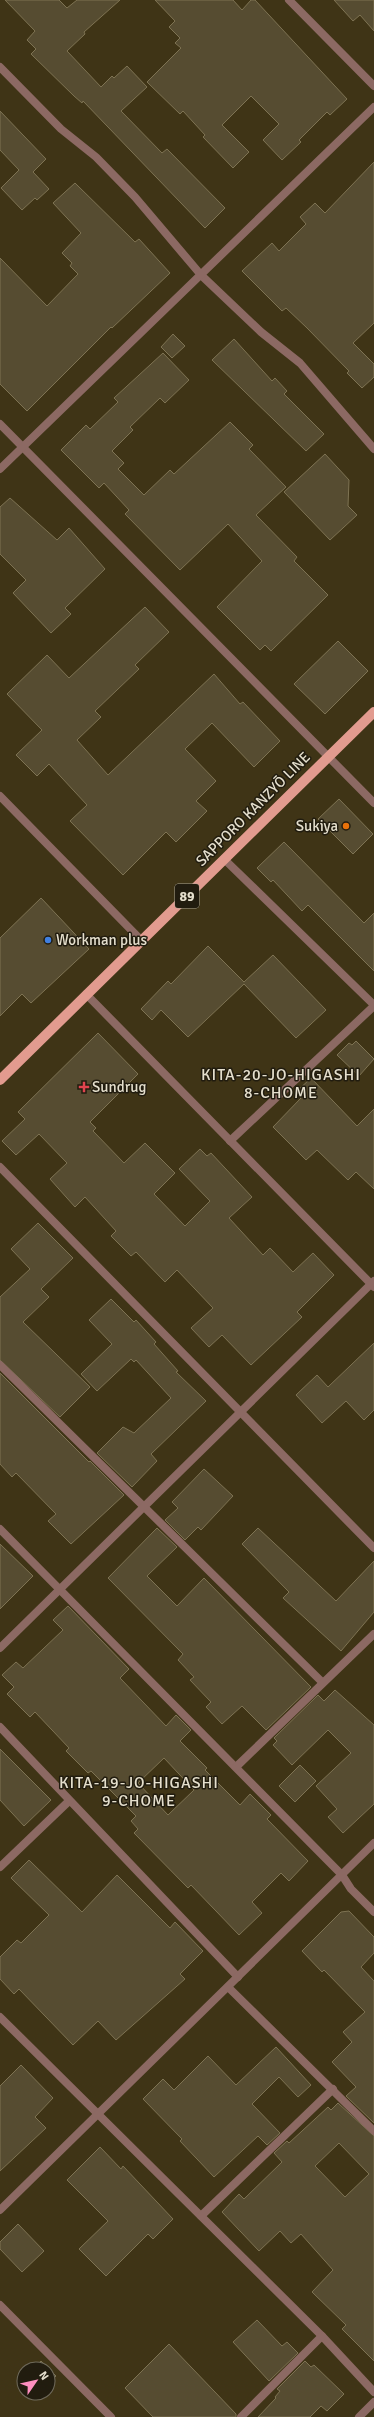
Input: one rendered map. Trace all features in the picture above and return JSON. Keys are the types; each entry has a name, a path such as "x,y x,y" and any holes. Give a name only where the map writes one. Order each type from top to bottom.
{"main road":[{"name":"SAPPORO KANZYŌ LINE","path":"0,1080 374,712"}],"street":[{"path":"289,0 374,86"},
{"path":"0,67 30,99 96,157 120,182 201,275 261,332 300,363 374,449"},
{"path":"0,469 374,107"},
{"path":"0,424 374,804"},
{"path":"0,796 142,941"},
{"path":"224,859 374,1005 230,1142"},
{"path":"0,1648 373,1284 230,1142 86,994"},
{"path":"0,1167 374,1548"},
{"path":"0,1365 145,1506 322,1682"},
{"path":"0,1529 342,1875 352,1889 374,1912"},
{"path":"236,1767 322,1682 374,1634"},
{"path":"0,1727 69,1802 238,1977"},
{"path":"0,1867 69,1802"},
{"path":"0,2210 374,1843"},
{"path":"228,1987 374,2131"},
{"path":"0,2017 97,2115 322,2336 374,2392"},
{"path":"201,2216 333,2089"},
{"path":"0,2305 111,2417"},
{"path":"241,2417 322,2336"},
{"path":"359,2417 374,2402"}],"building":[{"path":"5,0 59,0 67,8 77,0 120,0 84,32 85,34 67,51 101,87 112,76 114,78 127,66 147,87 121,111 162,153 167,149 225,208 205,228 83,101 82,103 74,96 31,54 36,49 27,40 35,31"},
{"path":"155,0 233,0 242,10 251,0 255,0 347,99 330,115 327,112 299,140 301,142 282,160 263,140 279,124 251,96 222,125 249,152 233,168 203,137 205,135 183,111 180,114 147,82 181,48 175,43 180,38 169,27 175,21"},
{"path":"334,0 374,0 374,31 360,15 353,21"},
{"path":"0,111 46,159 33,172 49,189 37,200 35,198 22,210 1,188 19,170 0,150"},
{"path":"374,162 374,323 353,343 374,364 374,377 362,388 347,373 349,371 307,328 286,308 282,311 242,271 272,243 279,251 306,224 300,217 315,203 325,213"},
{"path":"75,183 135,242 139,239 170,273 112,328 111,327 27,411 0,384 0,258 47,306 78,274 70,266 72,263 62,253 81,233 53,203"},
{"path":"173,334 185,346 172,358 161,347"},
{"path":"234,339 272,381 275,378 287,391 284,394 324,434 306,451 212,360"},
{"path":"163,353 189,380 165,403 160,398 130,427 133,430 112,451 124,463 118,469 144,495 170,470 174,474 230,422 253,445 249,449 286,487 256,515 297,557 294,561 328,595 271,651 265,645 260,650 217,607 262,561 228,524 180,570 125,514 129,510 104,483 99,488 61,450 86,425 90,429 118,402 114,398"},
{"path":"325,454 349,480 348,506 357,515 330,540 284,492"},
{"path":"10,498 57,540 69,528 105,569 65,608 71,614 51,633 13,593 26,580 0,554 0,507"},
{"path":"145,607 169,632 135,665 139,669 95,711 101,717 77,740 108,775 214,674 240,704 243,702 280,741 254,767 212,723 185,749 216,781 196,801 207,811 176,842 166,832 123,875 70,821 87,805 49,764 37,776 16,755 42,730 7,694 47,655 69,678"},
{"path":"338,641 368,671 325,714 294,684"},
{"name":"Sukiya","path":"339,799 373,834 353,854 318,819"},
{"path":"284,842 364,923 374,913 374,971 308,905 302,911 273,880 271,882 257,868"},
{"path":"41,898 89,949 31,1003 22,994 0,1016 0,938"},
{"path":"208,946 244,982 273,955 326,1010 296,1038 244,984 188,1037 161,1010 152,1020 141,1009 168,981 171,984"},
{"path":"98,1033 138,1074 90,1122 96,1128 93,1131 124,1163 145,1143 175,1173 154,1194 185,1226 210,1201 179,1169 200,1149 207,1156 211,1153 252,1197 229,1218 263,1255 270,1248 293,1272 313,1253 334,1275 297,1312 302,1317 251,1365 222,1335 209,1347 191,1328 213,1308 177,1270 165,1282 136,1252 131,1256 111,1236 116,1231 85,1197 75,1207 50,1179 67,1163 39,1134 16,1155 2,1141 25,1119 18,1112"},
{"path":"356,1041 374,1059 359,1076 337,1055 349,1043 352,1045"},
{"path":"311,1078 357,1126 374,1109 374,1189 356,1172 348,1180 317,1150 306,1160 273,1127 301,1098 296,1092"},
{"path":"38,1223 73,1258 41,1289 49,1297 23,1322 90,1387 60,1417 0,1360 0,1297 30,1269 11,1249"},
{"path":"111,1299 134,1322 136,1320 156,1342 154,1344 178,1371 176,1372 206,1401 151,1454 157,1461 132,1487 97,1453 123,1427 134,1433 171,1398 136,1360 134,1362 131,1359 97,1391 81,1374 112,1344 89,1320"},
{"path":"374,1343 374,1410 364,1420 346,1401 322,1423 296,1395 317,1375 328,1387"},
{"path":"0,1373 124,1495 71,1544 48,1521 56,1514 16,1473 12,1477 0,1464"},
{"path":"204,1469 233,1496 201,1530 198,1527 185,1540 165,1520 178,1508 172,1502"},
{"path":"157,1528 177,1547 147,1576 177,1606 204,1578 311,1687 266,1730 242,1706 222,1724 206,1707 211,1702 190,1680 194,1677 178,1660 183,1654 108,1578"},
{"path":"258,1528 336,1601 374,1561 374,1612 341,1651 283,1598 289,1592 242,1544"},
{"path":"0,1544 33,1576 0,1609"},
{"path":"68,1606 129,1669 120,1678 166,1726 176,1715 191,1730 180,1741 207,1768 205,1770 240,1805 250,1794 271,1815 267,1819 308,1861 289,1881 281,1873 252,1902 262,1913 239,1935 191,1885 188,1888 134,1833 138,1829 131,1821 136,1816 91,1771 88,1773 66,1751 69,1748 35,1712 30,1717 7,1694 14,1687 2,1675 16,1662 23,1668 63,1630 53,1620","holes":["164,1758 194,1790 168,1815 138,1783"]},
{"path":"335,1690 374,1725 374,1804 343,1833 328,1817 337,1809 316,1786 351,1753 328,1730 292,1765 273,1745 277,1741 274,1738 318,1695 324,1701"},
{"path":"0,1749 51,1800 24,1826 0,1800"},
{"path":"300,1765 316,1781 295,1802 279,1786"},
{"path":"29,1860 82,1912 117,1875 170,1928 175,1922 203,1951 180,1974 185,1979 116,2040 98,2021 73,2045 19,1989 14,1994 0,1979 0,1957 17,1940 21,1943 49,1915 11,1878"},
{"path":"349,1911 374,1937 374,1953 361,1967 374,1981 374,2123 346,2096 356,2087 332,2062 352,2042 343,2032 365,2012 324,1970 322,1972 302,1951 341,1912"},
{"path":"276,2047 311,2085 298,2097 279,2077 252,2104 280,2133 267,2145 258,2136 214,2177 180,2141 182,2139 143,2099 163,2079 174,2090 208,2056 236,2085"},
{"path":"21,2065 53,2098 35,2117 46,2128 0,2171 0,2086"},
{"path":"338,2103 374,2136 374,2361 342,2329 346,2325 312,2292 333,2270 301,2234 291,2243 280,2231 259,2251 222,2212 239,2194 244,2199 282,2162 274,2153 287,2141 289,2143 328,2107 331,2110","holes":["339,2143 369,2174 345,2197 315,2166"]},
{"path":"100,2147 121,2169 123,2166 173,2219 153,2239 148,2234 106,2276 79,2249 108,2221 67,2180"},
{"path":"18,2224 44,2251 22,2272 0,2249 0,2242"},
{"path":"257,2320 282,2346 287,2342 298,2353 269,2381 233,2342"},
{"path":"169,2344 236,2414 236,2417 153,2417 125,2388"},
{"path":"305,2361 311,2367 314,2365 344,2394 327,2411 321,2406 310,2417 258,2417 276,2398 275,2397 280,2391 277,2389"}],"place":[{"name":"Sukiya","path":"346,826"},
{"name":"Workman plus","path":"48,940"},
{"name":"Sundrug","path":"84,1087"}],"district":[{"name":"KITA-20-JO-HIGASHI 8-CHOME","path":"281,1083"},
{"name":"KITA-19-JO-HIGASHI 9-CHOME","path":"139,1791"}]}
